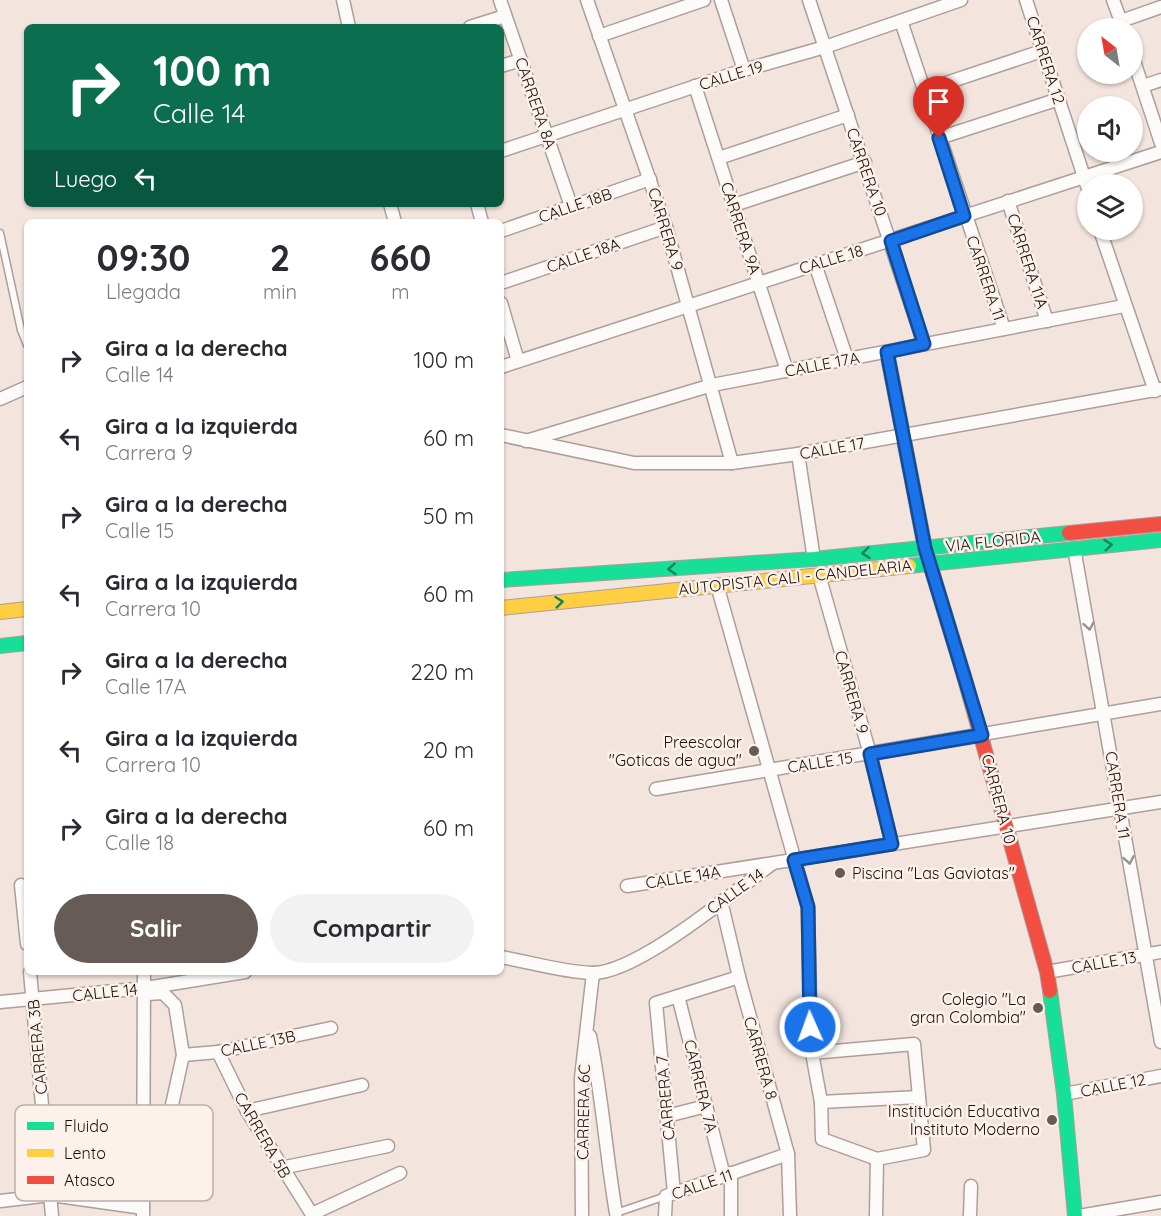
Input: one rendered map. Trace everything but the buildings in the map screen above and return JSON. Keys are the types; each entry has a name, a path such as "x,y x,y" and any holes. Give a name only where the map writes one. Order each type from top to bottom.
{"main road":[{"name":"CARRERA 10","path":"887,352 925,548 982,735 1005,826 1047,972 1064,1094 1077,1216"},
{"name":"VIA FLORIDA","path":"504,580 814,559 1161,524"},
{"name":"AUTOPISTA CALI - CANDELARIA","path":"504,608 1161,540"},
{"path":"0,612 24,609"},
{"path":"0,646 24,648"}],"street":[{"path":"344,0 348,24"},
{"name":"CARRERA 8A","path":"500,0 571,206"},
{"name":"CARRERA 9","path":"587,0 666,227 732,463"},
{"path":"599,36 704,0"},
{"path":"721,0 744,70"},
{"name":"CARRERA 10","path":"809,0 924,344"},
{"name":"CALLE 19","path":"504,150 744,70 825,47 901,21 942,3 961,0"},
{"name":"CARRERA 12","path":"1026,0 1083,174"},
{"path":"1113,0 1119,18"},
{"path":"1137,18 1161,7"},
{"path":"480,24 505,16"},
{"name":"CARRERA 11","path":"901,21 964,216 1004,329"},
{"path":"925,90 1042,51"},
{"path":"504,65 521,60"},
{"path":"1161,80 1143,86 1161,143"},
{"name":"CARRERA 9A","path":"695,86 787,371"},
{"path":"939,138 1059,99"},
{"path":"719,158 848,115"},
{"name":"CALLE 18","path":"1108,174 1161,152"},
{"path":"734,205 865,162"},
{"name":"CALLE 18B","path":"504,230 650,179"},
{"name":"CALLE 18","path":"504,366 1008,201 1077,185"},
{"name":"CARRERA 11A","path":"1008,201 1047,321"},
{"name":"CALLE 18A","path":"504,283 666,227"},
{"path":"1103,240 1124,306 1158,390"},
{"path":"815,264 847,359"},
{"name":"CALLE 17A","path":"525,441 712,385 1124,306"},
{"path":"504,313 518,361"},
{"path":"0,399 24,388"},
{"name":"CALLE 17","path":"504,436 634,463 689,465 732,463 798,454 1158,390"},
{"path":"798,454 814,559"},
{"name":"CARRERA 11","path":"1074,548 1161,1042"},
{"name":"CARRERA 9","path":"819,575 870,754 892,844"},
{"path":"717,585 808,907 812,1053 821,1102 822,1139 877,1159 924,1150 914,1044 812,1053"},
{"name":"CALLE 15","path":"656,789 1161,704"},
{"name":"CALLE 14","path":"504,958 593,973 626,966 652,951 775,862 1161,802"},
{"name":"CALLE 14A","path":"627,886 775,862"},
{"path":"21,885 24,914"},
{"name":"CARRERA 8","path":"721,901 739,977 788,1154 790,1216"},
{"name":"CALLE 13","path":"1047,972 1161,952"},
{"name":"CARRERA 6C","path":"582,1216 581,1078 593,973"},
{"name":"CARRERA 3B","path":"30,975 42,1105"},
{"path":"144,975 144,1105"},
{"name":"CALLE 14","path":"0,1002 146,991 229,975"},
{"path":"678,996 739,977"},
{"path":"146,991 164,993 175,1005 183,1055 172,1105"},
{"name":"CARRERA 7","path":"665,1216 670,1195 667,1116 656,1003 678,996"},
{"name":"CARRERA 7A","path":"678,996 706,1106 728,1174 731,1216"},
{"path":"588,1026 600,1086 605,1149 616,1213"},
{"name":"CALLE 13B","path":"183,1055 218,1052 332,1028"},
{"name":"CARRERA 5B","path":"218,1052 247,1111 312,1215"},
{"name":"CALLE 12","path":"1064,1094 1161,1076"},
{"path":"247,1111 362,1085"},
{"path":"821,1102 919,1097"},
{"path":"667,1116 706,1106"},
{"path":"281,1168 388,1146"},
{"name":"CALLE 11","path":"670,1195 788,1154"},
{"path":"876,1216 877,1159"},
{"path":"312,1215 400,1173"},
{"path":"970,1216 971,1186"},
{"path":"0,1201 15,1199"},
{"name":"CARRERA 3B","path":"51,1201 52,1216"},
{"path":"83,1201 143,1212"},
{"path":"1077,1216 1161,1202"}],"lane":[{"path":"0,233 24,338"},
{"name":"CALLE 11","path":"616,1213 670,1195"}],"traffic: fast":[{"path":"887,352 925,548 964,676"},
{"path":"504,580 814,559 1069,533"},
{"path":"909,566 1161,540"},
{"path":"0,646 24,643"},
{"path":"1050,991 1064,1094 1075,1216"}],"traffic: slow":[{"path":"504,608 909,566"},
{"path":"0,612 24,609"}],"traffic: jam":[{"path":"1069,533 1161,524"},
{"path":"964,676 1047,972 1050,991"}],"place":[{"name":"Preescolar \"Goticas de agua\"","path":"754,751"},
{"name":"Piscina \"Las Gaviotas\"","path":"840,873"},
{"name":"Colegio \"La gran Colombia\"","path":"1038,1008"},
{"name":"Institución Educativa Instituto Moderno","path":"1052,1120"}],"route":[{"path":"810,1027 808,907 794,860 892,844 870,754 982,735 925,548 887,352 924,344 891,241 964,216 939,138"}]}
